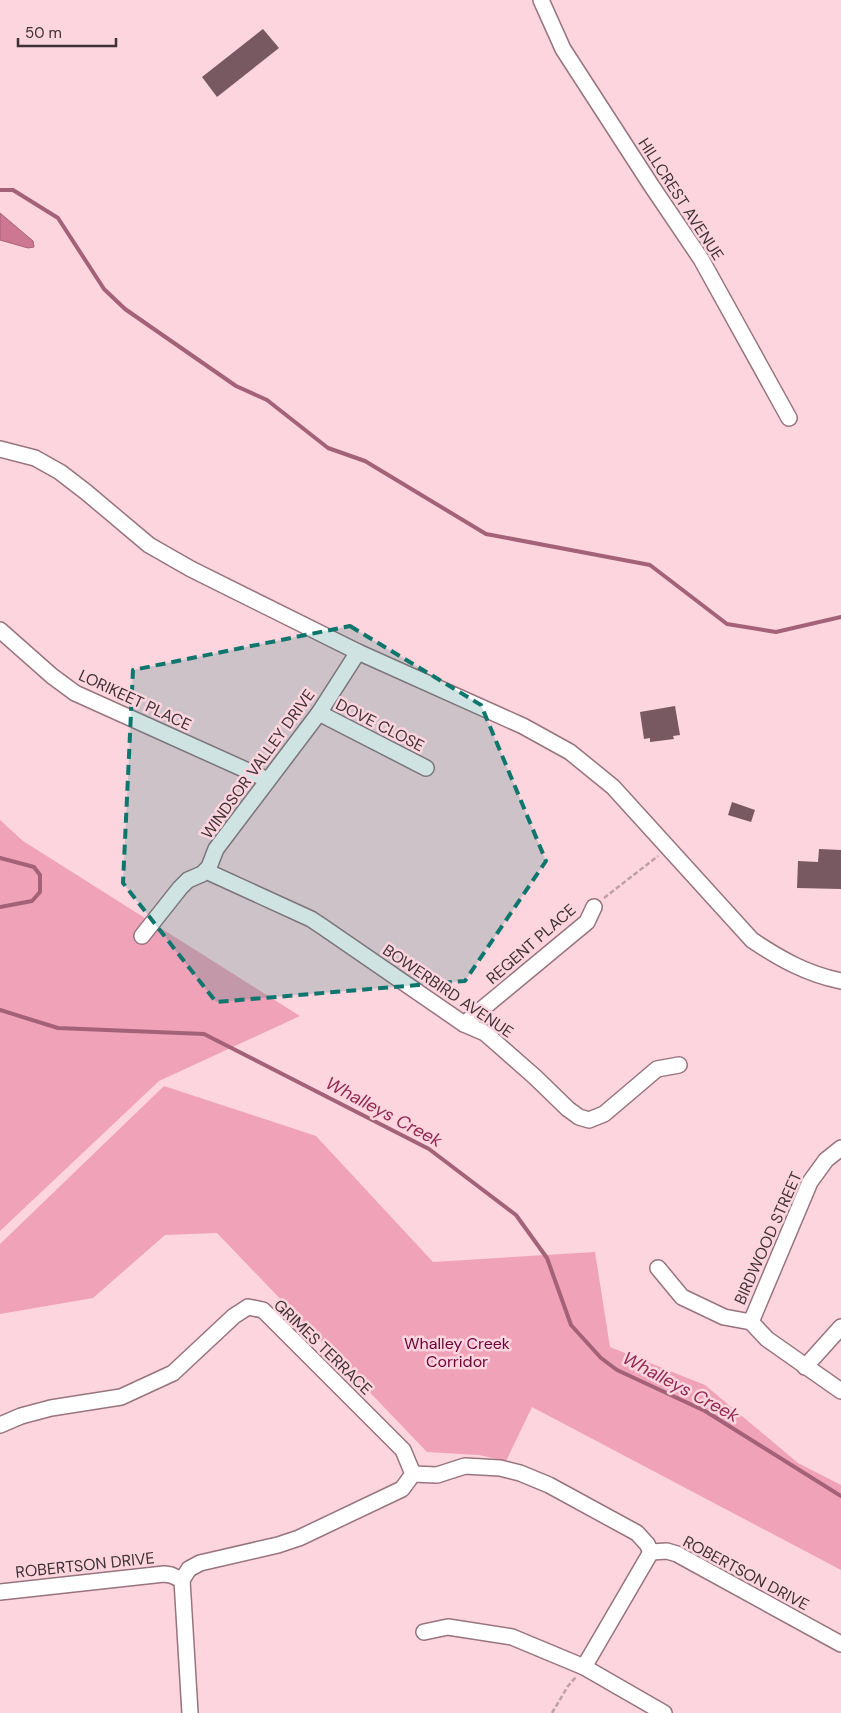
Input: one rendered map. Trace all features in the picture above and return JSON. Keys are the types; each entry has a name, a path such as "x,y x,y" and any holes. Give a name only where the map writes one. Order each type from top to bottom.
{"street":[{"name":"HILLCREST AVENUE","path":"541,0 563,49 701,259 789,418"},
{"path":"0,449 35,458 60,472 149,545 191,569 358,652 522,726 570,752 613,787 752,940 775,956 798,968 841,981"},
{"name":"LORIKEET PLACE","path":"0,630 75,694 268,780"},
{"name":"WINDSOR VALLEY DRIVE","path":"206,871 210,867 216,849 319,713 358,652"},
{"name":"DOVE CLOSE","path":"319,713 426,768"},
{"path":"142,936 180,888 188,880 206,871"},
{"name":"BOWERBIRD AVENUE","path":"206,871 311,920 464,1024 485,1033 535,1077 568,1110 579,1117 589,1120 604,1114 657,1069 679,1064"},
{"name":"REGENT PLACE","path":"464,1024 587,922 594,907"},
{"name":"BIRDWOOD STREET","path":"750,1322 810,1182 826,1160 841,1148"},
{"path":"658,1268 676,1291 689,1302 724,1317 750,1322 768,1339 841,1391"},
{"name":"GRIMES TERRACE","path":"0,1425 21,1416 51,1408 120,1397 173,1373 234,1316 248,1307 263,1310 403,1450 412,1474"},
{"path":"805,1367 841,1327"},
{"path":"190,1713 182,1580 189,1569 200,1563 278,1545 299,1538 402,1489 412,1474 437,1476 465,1466 500,1468 520,1473 549,1485 637,1533 647,1544 651,1552 584,1667"},
{"name":"ROBERTSON DRIVE","path":"651,1552 667,1551 677,1554 841,1644"},
{"name":"ROBERTSON DRIVE","path":"0,1592 164,1574 182,1580"},
{"path":"424,1632 448,1627 512,1637 584,1667 664,1713"}],"path":[{"path":"594,907 658,856"},
{"path":"552,1713 568,1686 584,1667"}],"highlighted area":[{"path":"350,626 481,705 546,861 465,981 216,1002 123,883 133,670"}],"green space":[{"path":"0,820 23,841 300,1016 159,1081 0,1231"},
{"name":"Whalley Creek Corridor","path":"164,1086 316,1136 433,1262 595,1252 610,1347 705,1385 798,1463 841,1485 841,1570 532,1407 506,1461 479,1455 427,1452 217,1233 165,1235 93,1298 0,1314 0,1244"}],"shaded area":[{"path":"0,213 33,241 34,247 28,248 0,240"}],"building":[{"path":"263,29 279,48 217,97 202,77"},
{"path":"675,706 680,735 673,736 674,739 650,742 650,738 644,739 640,712"},
{"path":"732,802 755,810 751,822 728,815"},
{"path":"819,849 841,850 841,889 797,888 798,861 818,862"}],"waterway":[{"path":"0,190 13,190 58,218 104,289 125,309 236,386 267,400 328,448 365,461 486,534 650,565 727,624 776,632 841,617"},
{"name":"Whalleys Creek","path":"0,858 34,867 40,875 40,892 32,901 0,907"},
{"name":"Whalleys Creek","path":"0,1010 58,1028 204,1034 429,1149 516,1215 547,1258 571,1325 601,1358 617,1370 705,1411 841,1496"}]}
